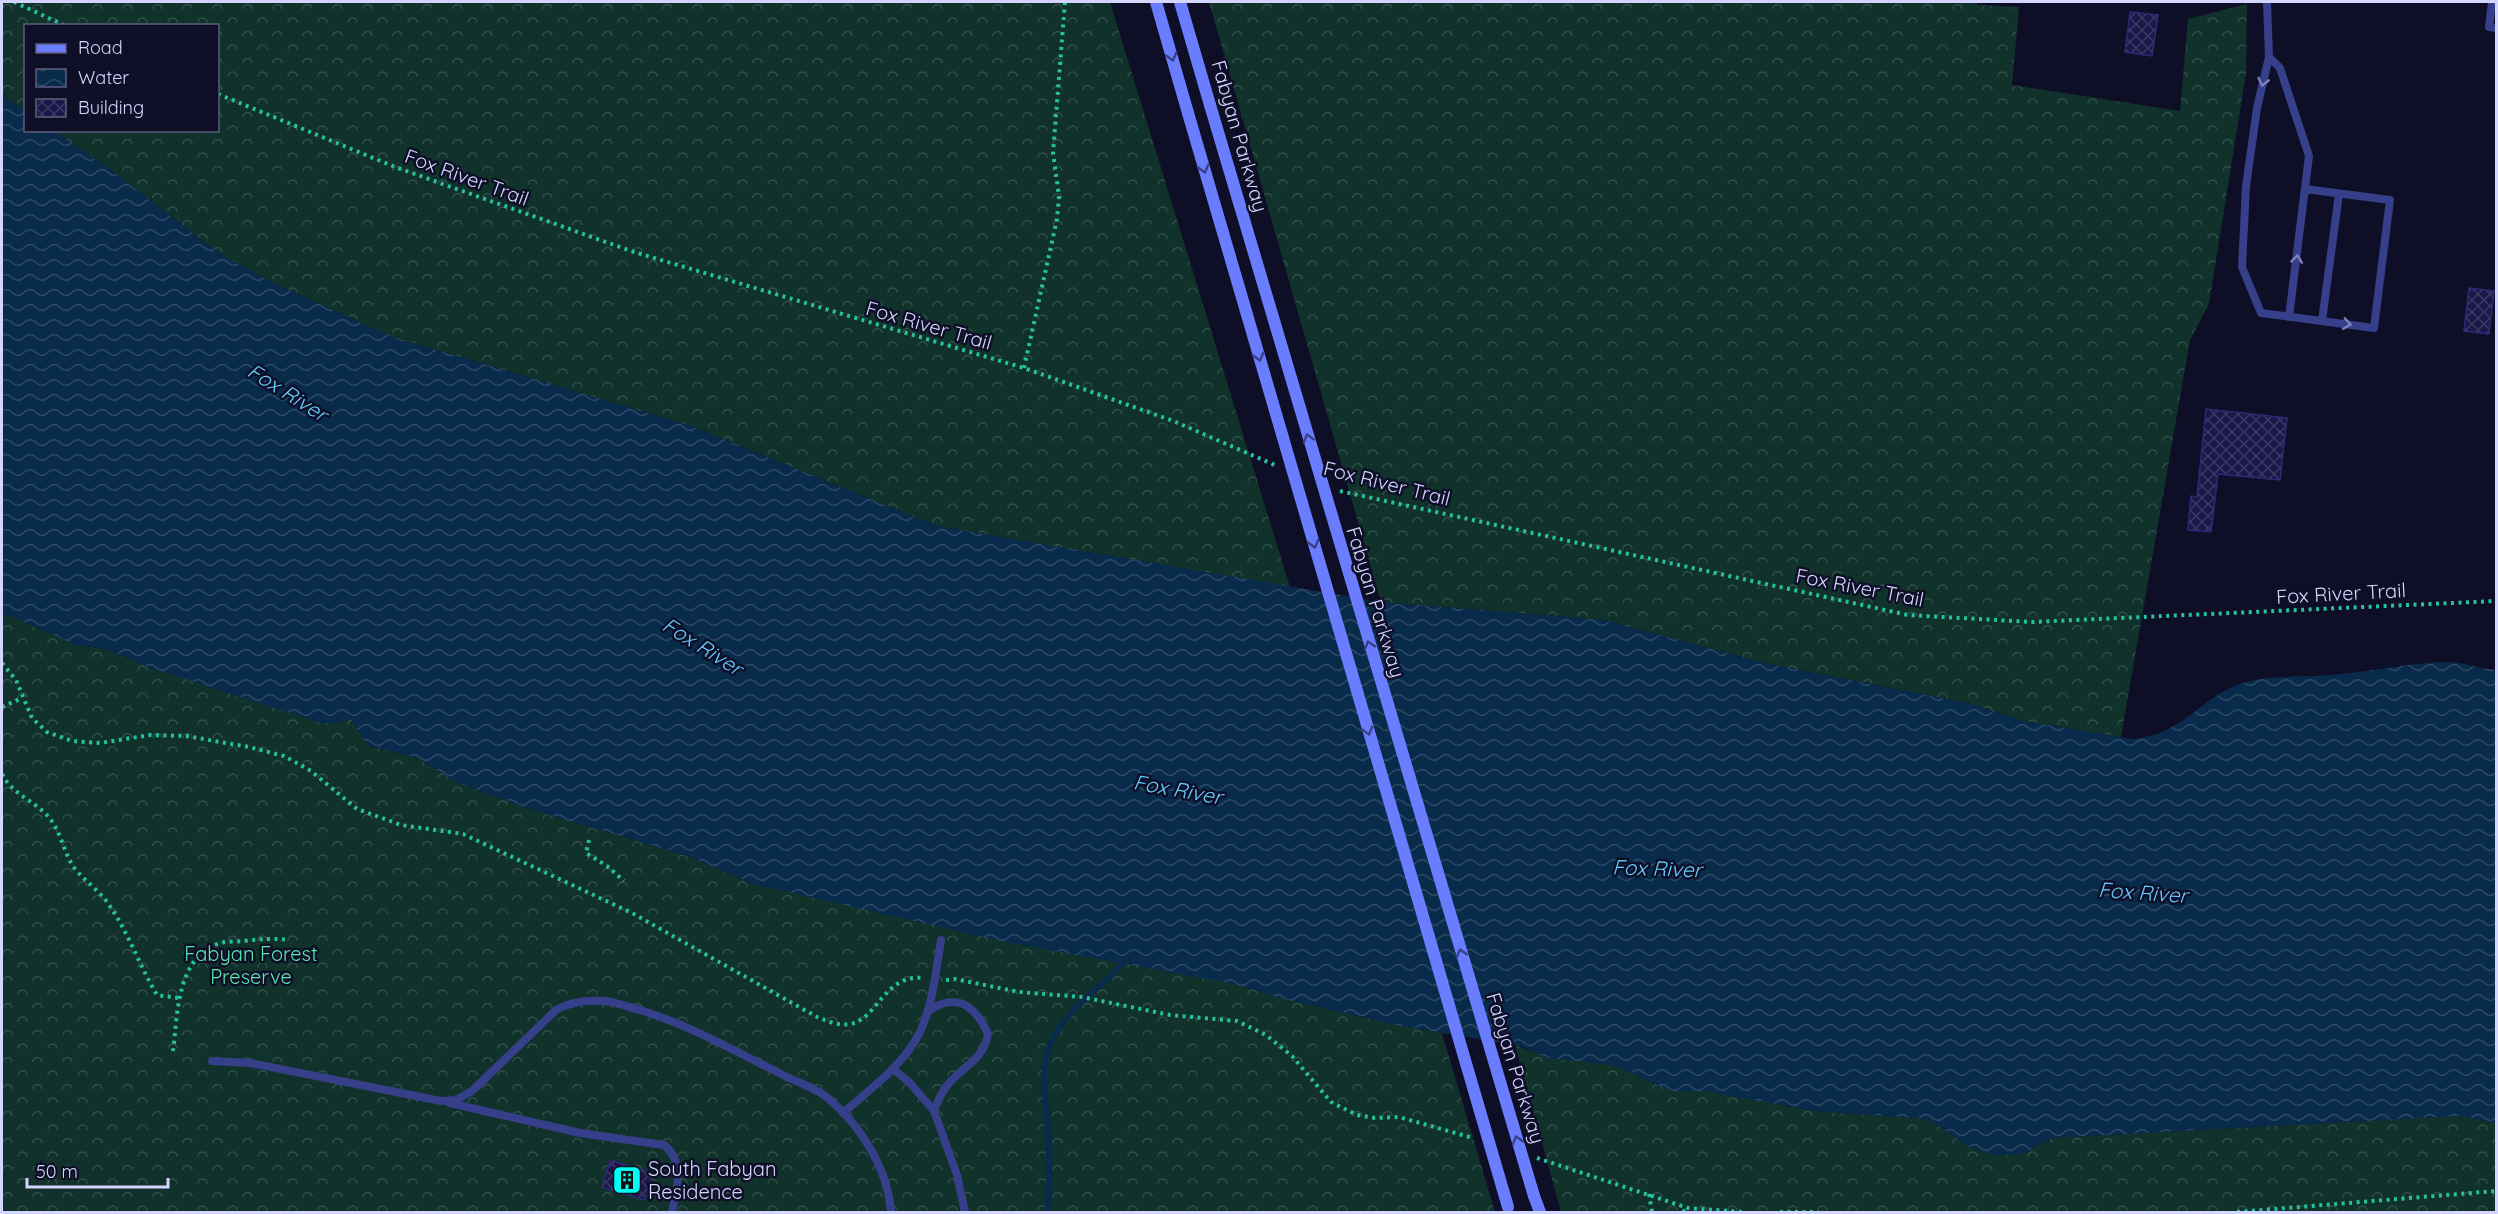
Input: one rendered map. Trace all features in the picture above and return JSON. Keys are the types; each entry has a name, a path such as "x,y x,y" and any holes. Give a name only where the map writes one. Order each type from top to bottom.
{"main road":[{"path":"1156,2 1508,1210"},
{"name":"Fabyan Parkway","path":"1180,2 1540,1212"}],"lane":[{"path":"2267,2 2269,57 2257,108 2246,186 2242,267 2261,313 2374,328 2390,200 2305,189"},
{"path":"2492,2 2489,27 2496,28"},
{"path":"2269,57 2280,68 2309,156 2289,317"},
{"path":"2322,321 2339,194"},
{"path":"843,1113 893,1069 920,1032 927,1012 941,940"},
{"path":"441,1101 456,1100 472,1091 569,1002 606,1001 655,1015 713,1040 827,1097 843,1113 873,1152 891,1200 891,1212"},
{"path":"927,1012 939,1003 963,1004 975,1012 988,1034 981,1055 953,1078 943,1090 934,1111"},
{"path":"213,1061 250,1063 441,1101 580,1133 664,1145 676,1159 678,1173 672,1212"},
{"path":"893,1069 910,1083 934,1111 957,1175 965,1212"}],"path":[{"path":"14,2 62,24"},
{"path":"1024,368 1057,219 1059,196 1053,153 1065,2"},
{"name":"Fox River Trail","path":"219,94 395,168 634,252 1024,368 1171,420 1283,469"},
{"name":"Fox River Trail","path":"1333,489 1908,615 2032,622 2496,601"},
{"path":"2,663 16,680 32,718 47,732 72,741 100,743 150,735 186,736 249,747 284,756 310,771 357,809 401,825 463,834 632,914 817,1017 834,1023 851,1024 864,1016 893,986 914,977 955,980 1019,992 1082,997 1170,1015 1237,1021 1266,1035 1292,1056 1331,1102 1357,1115 1375,1118 1399,1117 1483,1141"},
{"path":"2,707 22,698"},
{"path":"2,774 19,796 36,806 50,819 61,836 65,851 75,869 106,901 120,923 134,949 141,970 157,995 178,998"},
{"path":"589,840 586,853 607,866 624,881"},
{"path":"173,1051 178,998 183,981 205,951 220,943 274,938 289,940"},
{"path":"1527,1155 1688,1208 1744,1212"},
{"path":"2237,1212 2496,1191"},
{"path":"1649,1194 1652,1212"},
{"path":"1683,1212 1688,1208"},
{"path":"1780,1212 1818,1212"}],"green space":[{"path":"2,2 1110,2 1290,587 937,526 688,425 390,336 278,285 220,254 108,168 55,132 219,132 219,24 24,24 24,110 2,95"},
{"path":"1209,2 1977,2 1977,5 2019,7 2012,85 2180,111 2188,19 2247,4 2246,73 2209,304 2190,340 2121,737 2024,721 1968,703 1768,664 1604,620 1381,602"},
{"name":"Fabyan Forest Preserve","path":"2,614 76,645 107,649 148,667 337,723 351,719 367,745 420,759 458,783 536,811 691,857 753,884 1235,984 1338,1012 1442,1033 1495,1212 2,1212"},
{"path":"1515,1045 1548,1058 1612,1065 1672,1091 1705,1091 1815,1111 1928,1119 1969,1147 2025,1153 2052,1138 2459,1116 2496,1123 2496,1212 1561,1212"}],"water":[{"name":"Fox River","path":"2,95 24,110 24,132 55,132 108,168 220,254 278,285 390,336 688,425 937,526 1381,602 1604,620 1768,664 1968,703 2024,721 2132,739 2163,732 2223,692 2237,685 2257,680 2334,675 2447,662 2496,670 2496,1123 2459,1116 2052,1138 2025,1153 1996,1156 1969,1147 1928,1119 1815,1111 1705,1091 1672,1091 1612,1065 1548,1058 1520,1046 1401,1026 1288,1000 1234,984 1001,941 753,884 691,857 536,811 458,783 420,759 367,745 351,719 337,723 321,723 148,667 107,649 76,645 2,614"}],"building":[{"path":"2130,12 2158,15 2152,56 2125,52"},
{"path":"2469,288 2494,291 2489,334 2464,331"},
{"path":"2206,409 2287,418 2280,480 2218,474 2211,532 2188,530 2191,496 2197,497"},
{"name":"South Fabyan Residence","path":"610,1160 653,1173 644,1200 602,1187"}],"waterway":[{"path":"1047,1212 1049,1166 1044,1078 1049,1048 1058,1029 1066,1019 1123,964"}],"place":[{"name":"South Fabyan Residence","path":"627,1180"}]}
